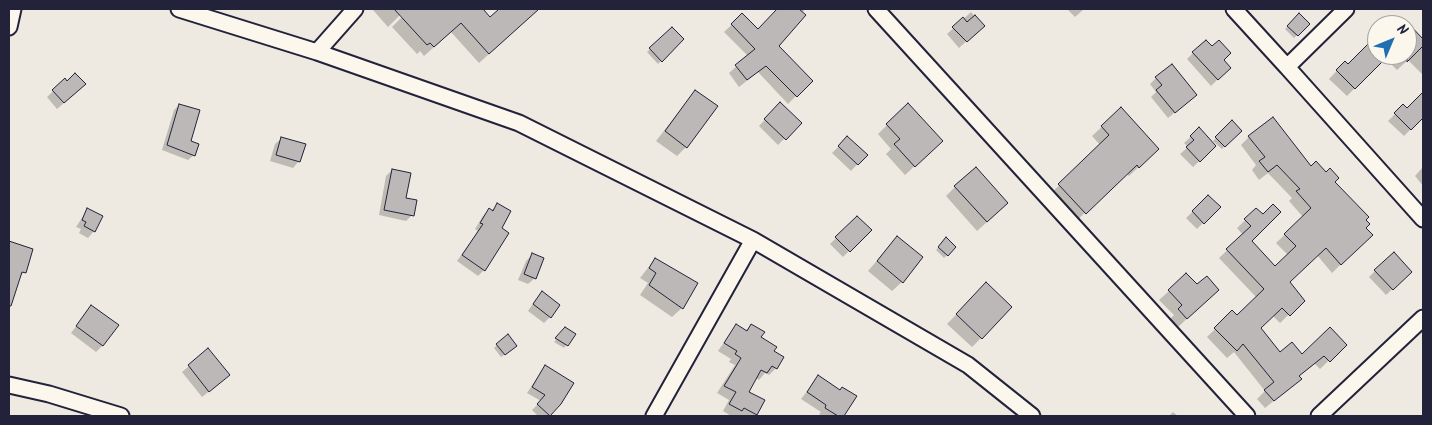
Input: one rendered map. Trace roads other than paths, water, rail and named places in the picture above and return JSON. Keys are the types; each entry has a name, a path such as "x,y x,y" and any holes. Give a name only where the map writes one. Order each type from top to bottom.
{"street":[{"path":"9,27 13,9"},
{"path":"179,9 317,52 519,123 753,240 968,366 1032,416"},
{"path":"317,52 355,9"},
{"path":"876,9 1247,416"},
{"path":"1234,9 1423,219"},
{"path":"1287,68 1346,9"},
{"path":"654,416 753,240"},
{"path":"1319,416 1423,318"},
{"path":"9,385 49,394 121,416"}]}
